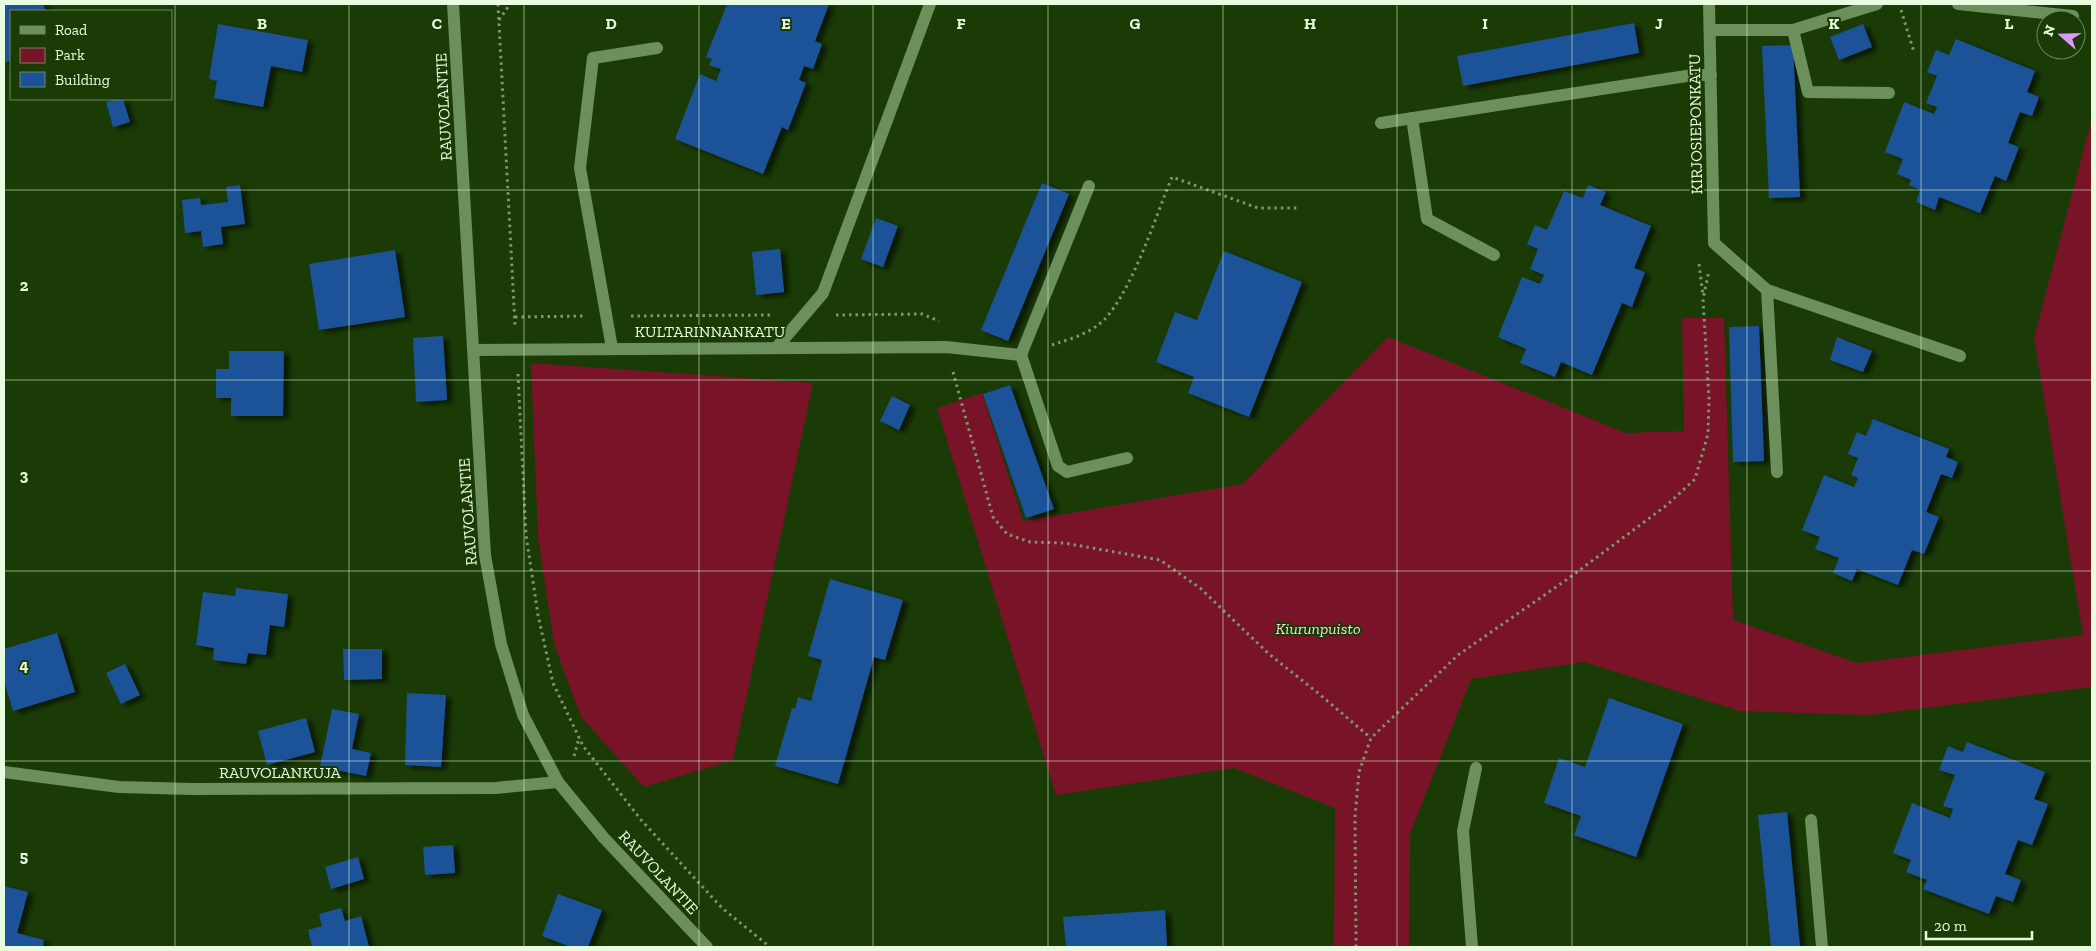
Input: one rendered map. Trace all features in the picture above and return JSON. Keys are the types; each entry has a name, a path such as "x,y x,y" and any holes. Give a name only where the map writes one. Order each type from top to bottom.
{"street":[{"name":"RAUVOLANTIE","path":"453,4 485,555 501,644 523,715 558,782 604,838 707,947"},
{"path":"777,347 823,293 930,4"},
{"name":"KIRJOSIEPONKATU","path":"1709,4 1714,244"},
{"path":"1710,30 1793,30 1877,4"},
{"path":"1958,4 2036,12"},
{"path":"1793,30 1808,92 1889,93"},
{"path":"612,348 580,168 593,58 657,48"},
{"path":"1381,123 1693,75 1711,76"},
{"path":"1412,118 1427,219 1494,256"},
{"path":"1089,186 1020,355 1058,466 1067,472 1127,458"},
{"path":"1714,244 1766,290 1960,356"},
{"path":"1766,290 1777,472"},
{"name":"KULTARINNANKATU","path":"474,350 946,347 1020,355"},
{"path":"1472,947 1463,831 1476,768"},
{"name":"RAUVOLANKUJA","path":"4,772 119,787 496,788 558,782"},
{"path":"1811,820 1822,947"}],"path":[{"path":"498,4 516,329"},
{"path":"499,20 510,4"},
{"path":"1900,4 1914,52"},
{"path":"1020,355 1075,337 1098,325 1122,297 1172,177 1258,208 1297,208"},
{"path":"1356,947 1356,817 1359,772 1371,738 1458,655 1569,578 1660,511 1695,479 1708,434 1709,399 1703,299 1714,244"},
{"path":"515,317 922,314 940,321 993,517 1008,534 1030,542 1064,543 1160,560 1200,588 1269,654 1318,692 1371,738"},
{"path":"518,376 526,535 538,614 553,683 583,746 642,821 722,908 770,947"}],"green space":[{"name":"Kiurunpuisto","path":"2092,118 2092,692 2091,687 1869,715 1740,711 1584,662 1471,679 1410,834 1409,947 1334,947 1335,808 1234,768 1056,795 937,408 982,393 1023,521 1243,484 1388,337 1626,433 1684,431 1682,318 1724,318 1733,620 1857,663 2083,635 2034,338"},
{"path":"531,363 813,383 733,760 644,787 581,717 554,644 538,537"}],"building":[{"path":"4,4 43,4 46,10 10,10 10,60 4,63"},
{"path":"727,4 829,4 815,41 822,44 813,69 804,66 799,80 806,83 788,130 782,127 763,174 675,139 700,74 716,81 721,69 709,65 712,59 706,57"},
{"path":"1634,23 1639,53 1463,86 1457,56"},
{"path":"218,24 308,40 302,72 271,66 263,107 214,98 217,81 209,79"},
{"path":"1863,24 1872,47 1839,60 1830,37"},
{"path":"1956,39 2035,71 2027,92 2039,97 2032,116 2020,112 2008,143 2019,147 2006,181 1995,176 1980,213 1939,197 1935,210 1916,202 1920,190 1909,185 1911,180 1897,174 1903,159 1885,152 1904,102 1934,114 1937,107 1926,103 1937,76 1927,72 1936,50 1949,55"},
{"path":"1793,45 1800,197 1769,198 1762,46"},
{"path":"123,100 130,122 113,127 106,102"},
{"path":"1042,183 1069,194 1008,341 981,330"},
{"path":"240,185 245,224 221,227 223,244 203,247 201,231 185,233 182,200 200,198 201,205 228,202 226,187"},
{"path":"1588,185 1606,192 1600,205 1651,226 1634,268 1645,272 1632,307 1622,303 1592,375 1561,362 1555,377 1520,363 1526,349 1498,337 1522,277 1540,284 1544,275 1530,269 1538,249 1527,244 1535,225 1547,230 1564,191 1583,198"},
{"path":"876,218 898,226 883,267 861,259"},
{"path":"780,249 784,292 756,295 752,252"},
{"path":"395,250 405,317 319,330 309,264"},
{"path":"1224,251 1302,282 1249,417 1188,393 1194,377 1156,362 1175,312 1197,320"},
{"path":"1759,326 1764,461 1733,462 1729,327"},
{"path":"443,336 447,400 416,402 413,338"},
{"path":"1837,337 1872,351 1863,372 1830,360"},
{"path":"229,351 284,351 283,416 231,416 231,398 216,398 216,369 229,369"},
{"path":"1010,385 1054,509 1026,518 983,394"},
{"path":"892,396 910,405 899,430 880,421"},
{"path":"1873,419 1949,449 1946,457 1958,462 1952,478 1941,474 1926,512 1939,517 1924,554 1912,550 1898,585 1857,569 1852,581 1833,573 1839,558 1815,549 1820,537 1802,530 1824,475 1854,487 1858,478 1851,475 1858,458 1848,454 1857,432 1866,436"},
{"path":"830,579 903,600 885,660 874,657 838,784 775,766 792,708 795,709 798,697 811,701 822,660 808,656"},
{"path":"236,588 288,594 284,627 270,625 266,655 248,653 246,664 213,660 214,648 196,645 203,592 235,596"},
{"path":"57,633 75,692 13,711 4,681 4,649"},
{"path":"343,649 382,649 382,679 344,680"},
{"path":"125,664 140,695 121,704 106,673"},
{"path":"407,693 446,695 441,767 405,765"},
{"path":"1609,698 1683,724 1636,857 1574,835 1581,816 1544,803 1559,758 1585,767"},
{"path":"332,709 359,714 352,749 371,753 366,776 320,767"},
{"path":"306,718 315,752 267,765 258,731"},
{"path":"1967,742 2045,772 2034,799 2048,804 2032,845 2018,840 2005,874 2021,880 2013,902 1996,896 1989,914 1923,889 1927,880 1906,872 1911,860 1893,853 1912,803 1950,818 1953,809 1943,806 1955,775 1939,770 1948,746 1963,752"},
{"path":"1787,812 1800,947 1771,947 1758,815"},
{"path":"453,845 455,873 425,875 423,847"},
{"path":"358,857 364,879 331,889 325,867"},
{"path":"4,886 28,892 17,933 44,940 43,947 4,947"},
{"path":"558,894 602,910 588,947 571,947 542,936"},
{"path":"341,908 345,921 361,916 369,947 312,947 308,930 322,926 319,914"},
{"path":"1165,910 1167,947 1066,947 1063,917"}]}
